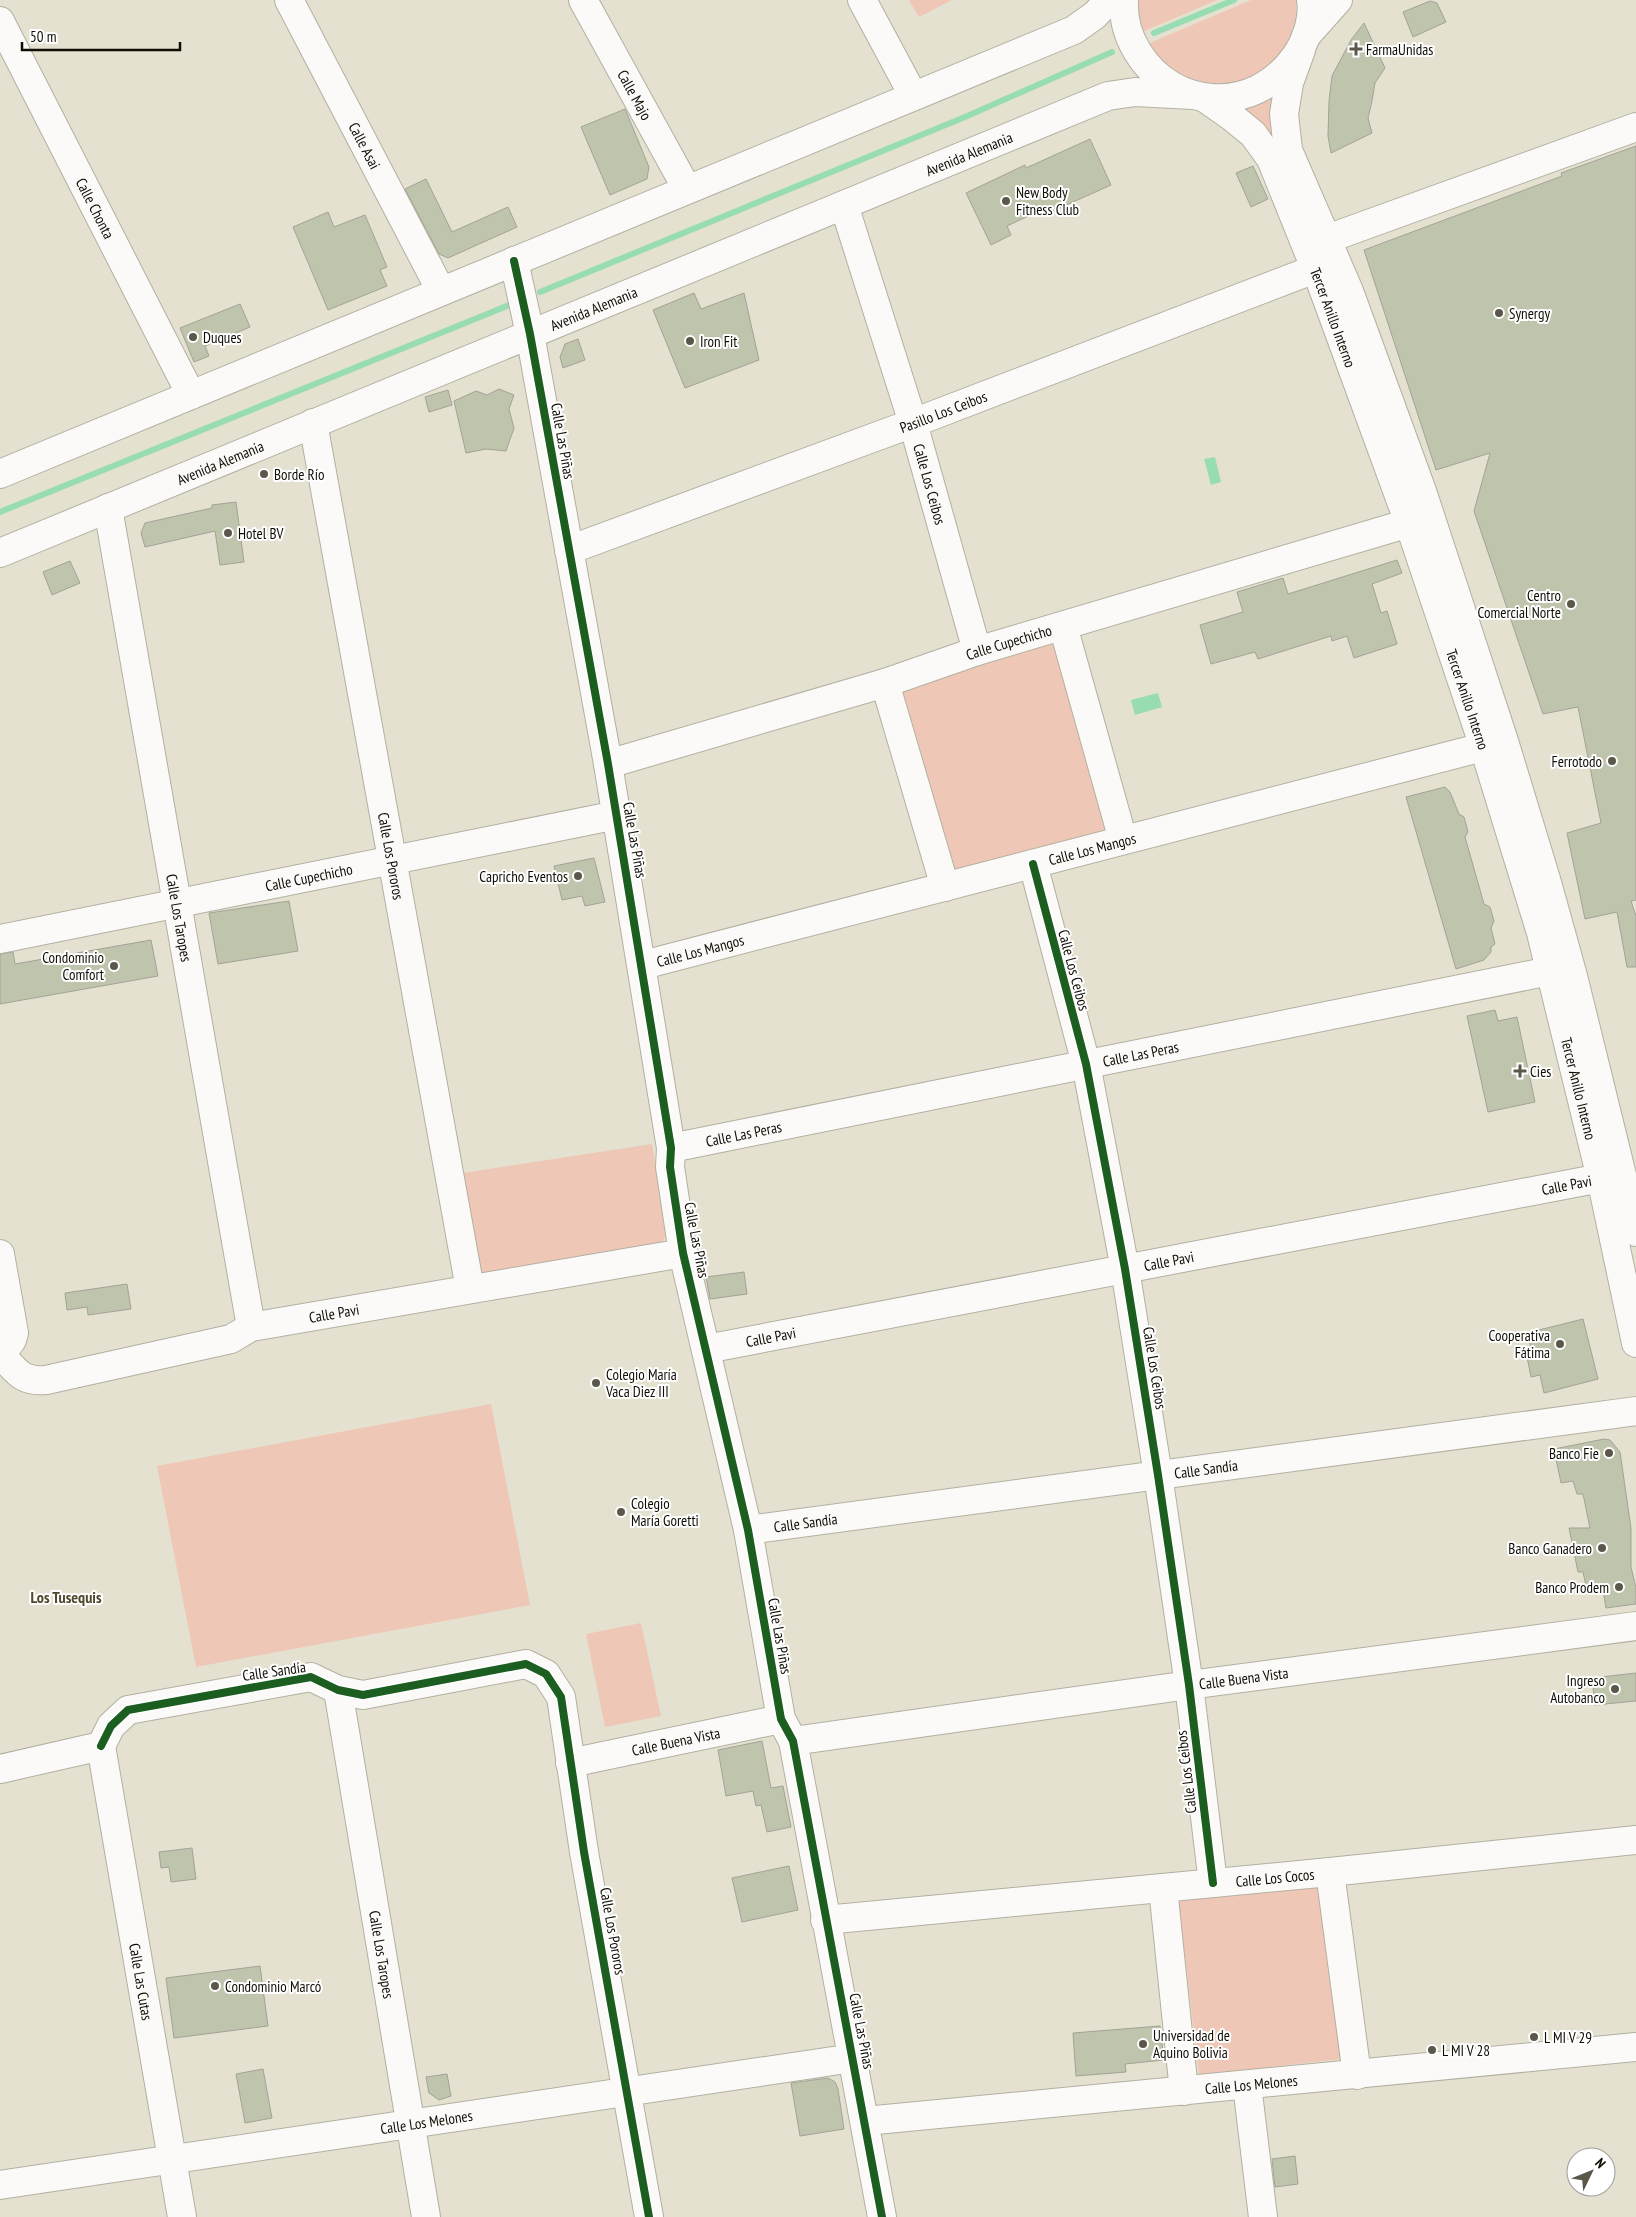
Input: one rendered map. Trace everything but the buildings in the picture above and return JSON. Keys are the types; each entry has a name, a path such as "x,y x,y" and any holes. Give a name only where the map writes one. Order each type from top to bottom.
{"street":[{"name":"Calle Asai","path":"289,0 441,291"},
{"name":"Calle Majo","path":"583,0 686,190"},
{"path":"862,0 913,96"},
{"path":"0,474 1074,30 1086,23 1109,0"},
{"path":"1124,0 1130,38 1145,64 1167,84 1199,97"},
{"path":"1304,43 1311,0"},
{"path":"1304,43 1338,0"},
{"name":"Calle Chonta","path":"0,21 190,395"},
{"name":"Avenida Alemania","path":"0,553 1108,96 1135,92 1228,98 1257,90 1270,83 1288,68 1304,43"},
{"name":"Tercer Anillo Interno","path":"1304,43 1289,82 1284,114 1288,150 1349,291 1422,491 1512,765 1573,976 1636,1232"},
{"name":"Tercer Anillo Interno","path":"1199,97 1232,117 1253,134 1271,159 1315,269 1409,523 1483,747 1541,933 1601,1178 1636,1343"},
{"path":"1327,238 1636,127"},
{"name":"Calle Los Ceibos","path":"844,205 913,423 978,651"},
{"name":"Calle Las Piñas","path":"514,261 530,334 643,966 672,1148 670,1167 683,1253 748,1530 853,2058 882,2217"},
{"name":"Pasillo Los Ceibos","path":"569,550 913,423 1315,269"},
{"name":"Calle Los Pororos","path":"313,423 470,1289"},
{"name":"Calle Los Taropes","path":"108,508 251,1327"},
{"name":"Calle Cupechicho","path":"608,764 885,683 978,651 1409,523"},
{"path":"1063,626 1122,840"},
{"path":"885,683 945,887"},
{"name":"Calle Los Mangos","path":"643,966 1483,747"},
{"name":"Calle Cupechicho","path":"0,939 617,815"},
{"name":"Calle Los Ceibos","path":"1033,864 1086,1064 1125,1269 1190,1685 1213,1883"},
{"name":"Calle Las Peras","path":"672,1148 1550,970"},
{"name":"Calle Pavi","path":"706,1349 1601,1178"},
{"name":"Calle Pavi","path":"5,1347 21,1377 34,1381 46,1380 231,1339 251,1327 683,1253"},
{"path":"0,1254 5,1347"},
{"name":"Calle Sandía","path":"748,1530 1636,1412"},
{"name":"Calle Buena Vista","path":"570,1763 787,1730 1190,1685 1636,1626"},
{"name":"Calle Los Pororos","path":"526,1664 546,1674 561,1697 570,1763 649,2217"},
{"name":"Calle Sandía","path":"101,1746 111,1726 128,1710 310,1678 338,1690 363,1696 526,1664"},
{"name":"Calle Los Taropes","path":"338,1690 426,2217"},
{"path":"0,1769 101,1746"},
{"name":"Calle Las Cutas","path":"101,1746 182,2217"},
{"name":"Calle Los Cocos","path":"825,1920 1330,1872 1636,1840"},
{"path":"1330,1872 1357,2075"},
{"path":"1163,1888 1184,2091"},
{"name":"Calle Los Melones","path":"865,2121 1636,2048"},
{"name":"Calle Los Melones","path":"0,2185 853,2058"},
{"path":"1247,2085 1264,2217"}],"shaded area":[{"path":"909,0 952,0 919,17"},
{"path":"1137,0 1217,0 1142,32 1135,13"},
{"path":"1251,0 1296,0 1296,17 1286,49 1268,69 1244,82 1202,88 1170,72 1145,45"},
{"path":"1273,91 1273,140 1237,105"},
{"path":"1215,457 1221,482 1211,485 1204,459"},
{"path":"1057,642 1114,833 952,882 895,690"},
{"path":"1158,693 1162,707 1135,715 1131,700"},
{"path":"652,1144 667,1234 661,1244 486,1277 479,1269 463,1173"},
{"path":"491,1404 530,1605 196,1667 157,1466"},
{"path":"641,1623 661,1716 605,1727 586,1634"},
{"path":"1320,1880 1341,2059 1199,2075 1178,1896"}],"waterway":[{"path":"1154,33 1234,0"},
{"path":"540,292 965,117 1112,52"},
{"path":"0,512 512,304"}],"cycle path":[{"path":"514,261 530,334 608,764 671,1148 670,1167 683,1253 748,1530 781,1719 793,1741 882,2217"},
{"path":"1033,864 1086,1064 1125,1269 1189,1685 1213,1883"},
{"path":"101,1746 111,1726 128,1710 311,1677 338,1690 363,1695 526,1664 546,1674 561,1697 584,1852 649,2217"}],"place":[{"name":"FarmaUnidas","path":"1356,49"},
{"name":"New Body Fitness Club","path":"1006,201"},
{"name":"Synergy","path":"1499,313"},
{"name":"Duques","path":"193,337"},
{"name":"Iron Fit","path":"690,341"},
{"name":"Borde Río","path":"264,474"},
{"name":"Hotel BV","path":"228,533"},
{"name":"Centro Comercial Norte","path":"1571,604"},
{"name":"Ferrotodo","path":"1612,761"},
{"name":"Capricho Eventos","path":"578,876"},
{"name":"Condominio Comfort","path":"114,966"},
{"name":"Cies","path":"1520,1071"},
{"name":"Cooperativa Fátima","path":"1560,1344"},
{"name":"Colegio María Vaca Diez III","path":"596,1383"},
{"name":"Banco Fie","path":"1609,1453"},
{"name":"Colegio María Goretti","path":"621,1512"},
{"name":"Banco Ganadero","path":"1602,1548"},
{"name":"Banco Prodem","path":"1619,1587"},
{"name":"Ingreso Autobanco","path":"1615,1689"},
{"name":"Condominio Marcó","path":"215,1986"},
{"name":"L MI V 29","path":"1534,2037"},
{"name":"Universidad de Aquino Bolivia","path":"1143,2044"},
{"name":"L MI V 28","path":"1432,2050"}],"district":[{"name":"Los Tusequis","path":"66,1597"}]}
